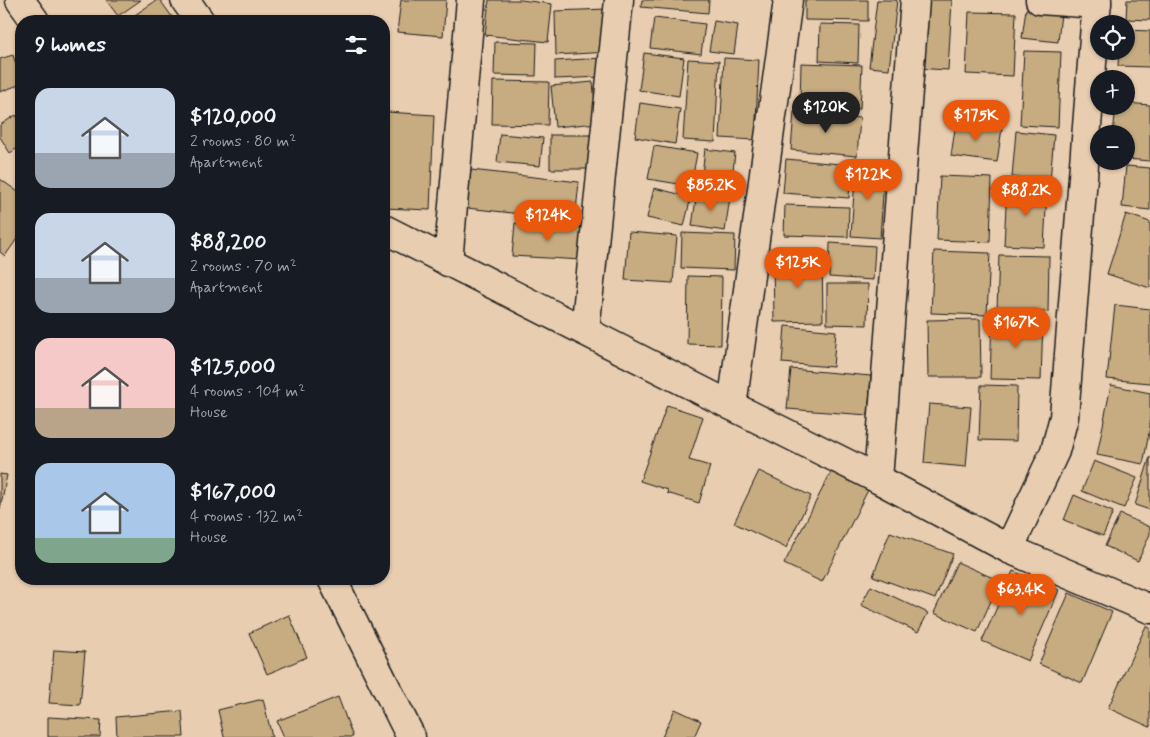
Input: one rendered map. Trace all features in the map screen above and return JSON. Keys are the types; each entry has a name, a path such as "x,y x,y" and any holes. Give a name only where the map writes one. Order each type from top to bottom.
{"street":[{"path":"20,0 31,15"},
{"path":"185,0 196,15"},
{"path":"448,262 471,0"},
{"path":"585,331 619,0"},
{"path":"732,406 788,0"},
{"path":"878,479 915,0"},
{"path":"1009,549 1055,451 1064,417 1097,2 1040,0"},
{"path":"390,232 878,479 1009,549 1150,609"},
{"path":"335,585 411,737"}],"building":[{"path":"106,0 141,0 119,15 117,15"},
{"path":"157,0 160,0 171,15 135,15"},
{"path":"401,0 446,0 443,36 397,32"},
{"path":"489,0 521,0 552,4 548,42 485,35"},
{"path":"642,0 709,0 708,13 641,7"},
{"path":"805,0 868,0 868,21 805,20"},
{"path":"877,0 897,0 889,69 869,67"},
{"path":"919,0 952,0 948,70 915,68"},
{"path":"1127,0 1150,0 1150,20 1135,19 1135,15 1126,15"},
{"path":"607,9 609,52 556,55 555,11"},
{"path":"1026,9 1061,13 1058,42 1022,38"},
{"path":"969,12 1016,13 1013,76 966,74"},
{"path":"654,18 705,24 701,54 650,48"},
{"path":"714,21 738,25 734,54 709,51"},
{"path":"820,24 859,25 858,63 819,61"},
{"path":"1135,30 1150,31 1150,67 1118,66 1118,60 1135,60"},
{"path":"495,42 537,43 536,76 494,75"},
{"path":"1024,51 1061,52 1058,127 1020,125"},
{"path":"644,53 684,58 679,96 639,90"},
{"path":"13,55 15,61 15,86 0,92 0,59"},
{"path":"602,58 603,77 555,79 555,61"},
{"path":"724,58 759,60 755,140 720,138"},
{"path":"688,59 719,61 715,142 683,140"},
{"path":"801,63 862,65 860,109 800,106"},
{"path":"493,81 549,82 548,125 492,124"},
{"path":"593,82 597,123 555,127 551,86"},
{"path":"640,103 680,109 675,144 635,137"},
{"path":"1135,104 1150,105 1150,161 1135,160 1135,125 1114,125 1115,115 1135,115"},
{"path":"390,112 434,115 430,210 390,208"},
{"path":"794,112 860,118 857,156 791,150"},
{"path":"15,116 15,150 10,153 0,137 0,125"},
{"path":"956,122 1002,128 997,162 951,156"},
{"path":"1016,131 1054,135 1050,181 1012,177"},
{"path":"500,134 543,138 540,166 497,162"},
{"path":"550,135 591,135 591,169 550,169"},
{"path":"654,146 697,153 691,186 648,179"},
{"path":"705,149 735,153 731,188 701,184"},
{"path":"786,159 851,165 849,198 783,193"},
{"path":"856,163 885,165 880,238 851,236"},
{"path":"1135,167 1150,168 1150,210 1122,207 1126,170 1135,170"},
{"path":"471,170 579,182 575,220 467,208"},
{"path":"940,176 992,178 990,242 937,240"},
{"path":"0,179 15,190 15,242 5,256 0,252"},
{"path":"1007,187 1047,189 1044,247 1004,245"},
{"path":"654,188 691,197 684,226 647,218"},
{"path":"697,192 730,197 725,231 692,226"},
{"path":"785,205 849,207 848,237 784,235"},
{"path":"1126,214 1150,222 1150,288 1107,274"},
{"path":"515,223 584,227 582,260 512,256"},
{"path":"629,232 677,236 673,283 625,280"},
{"path":"682,233 735,235 734,270 681,268"},
{"path":"830,243 875,246 873,280 829,277"},
{"path":"934,251 990,253 987,315 931,313"},
{"path":"999,255 1049,256 1048,312 997,310"},
{"path":"822,256 823,321 774,322 773,257"},
{"path":"688,276 722,277 721,345 687,344"},
{"path":"827,284 868,284 867,325 827,324"},
{"path":"1115,305 1150,309 1150,383 1107,379"},
{"path":"992,318 1043,320 1041,380 990,379"},
{"path":"980,319 981,377 928,377 927,320"},
{"path":"785,326 836,331 833,367 782,363"},
{"path":"791,369 871,376 868,415 787,409"},
{"path":"981,385 1017,386 1016,441 979,440"},
{"path":"1111,385 1150,393 1150,428 1143,464 1097,455"},
{"path":"929,404 971,407 966,467 924,463"},
{"path":"667,405 703,417 689,460 710,466 699,503 667,493 668,490 640,481"},
{"path":"1150,457 1150,510 1135,505"},
{"path":"1094,461 1137,478 1124,508 1082,491"},
{"path":"759,471 811,496 786,548 734,523"},
{"path":"831,472 868,490 822,582 784,564"},
{"path":"0,474 7,475 0,509"},
{"path":"1074,495 1113,512 1103,536 1064,520"},
{"path":"1120,514 1150,527 1150,534 1138,561 1105,546"},
{"path":"890,532 953,554 935,599 873,576"},
{"path":"957,562 1000,581 977,632 934,613"},
{"path":"1013,571 1059,590 1028,661 982,641"},
{"path":"871,586 928,613 918,632 861,605"},
{"path":"1069,593 1112,612 1082,683 1039,664"},
{"path":"289,615 307,657 267,674 249,633"},
{"path":"1146,626 1150,628 1150,727 1108,708"},
{"path":"54,650 85,652 80,705 49,703"},
{"path":"338,697 353,737 284,737 277,721"},
{"path":"263,699 272,737 224,737 218,710"},
{"path":"675,709 701,721 694,737 662,737"},
{"path":"182,711 184,737 117,737 116,717"},
{"path":"48,717 101,720 100,737 48,737"}]}
